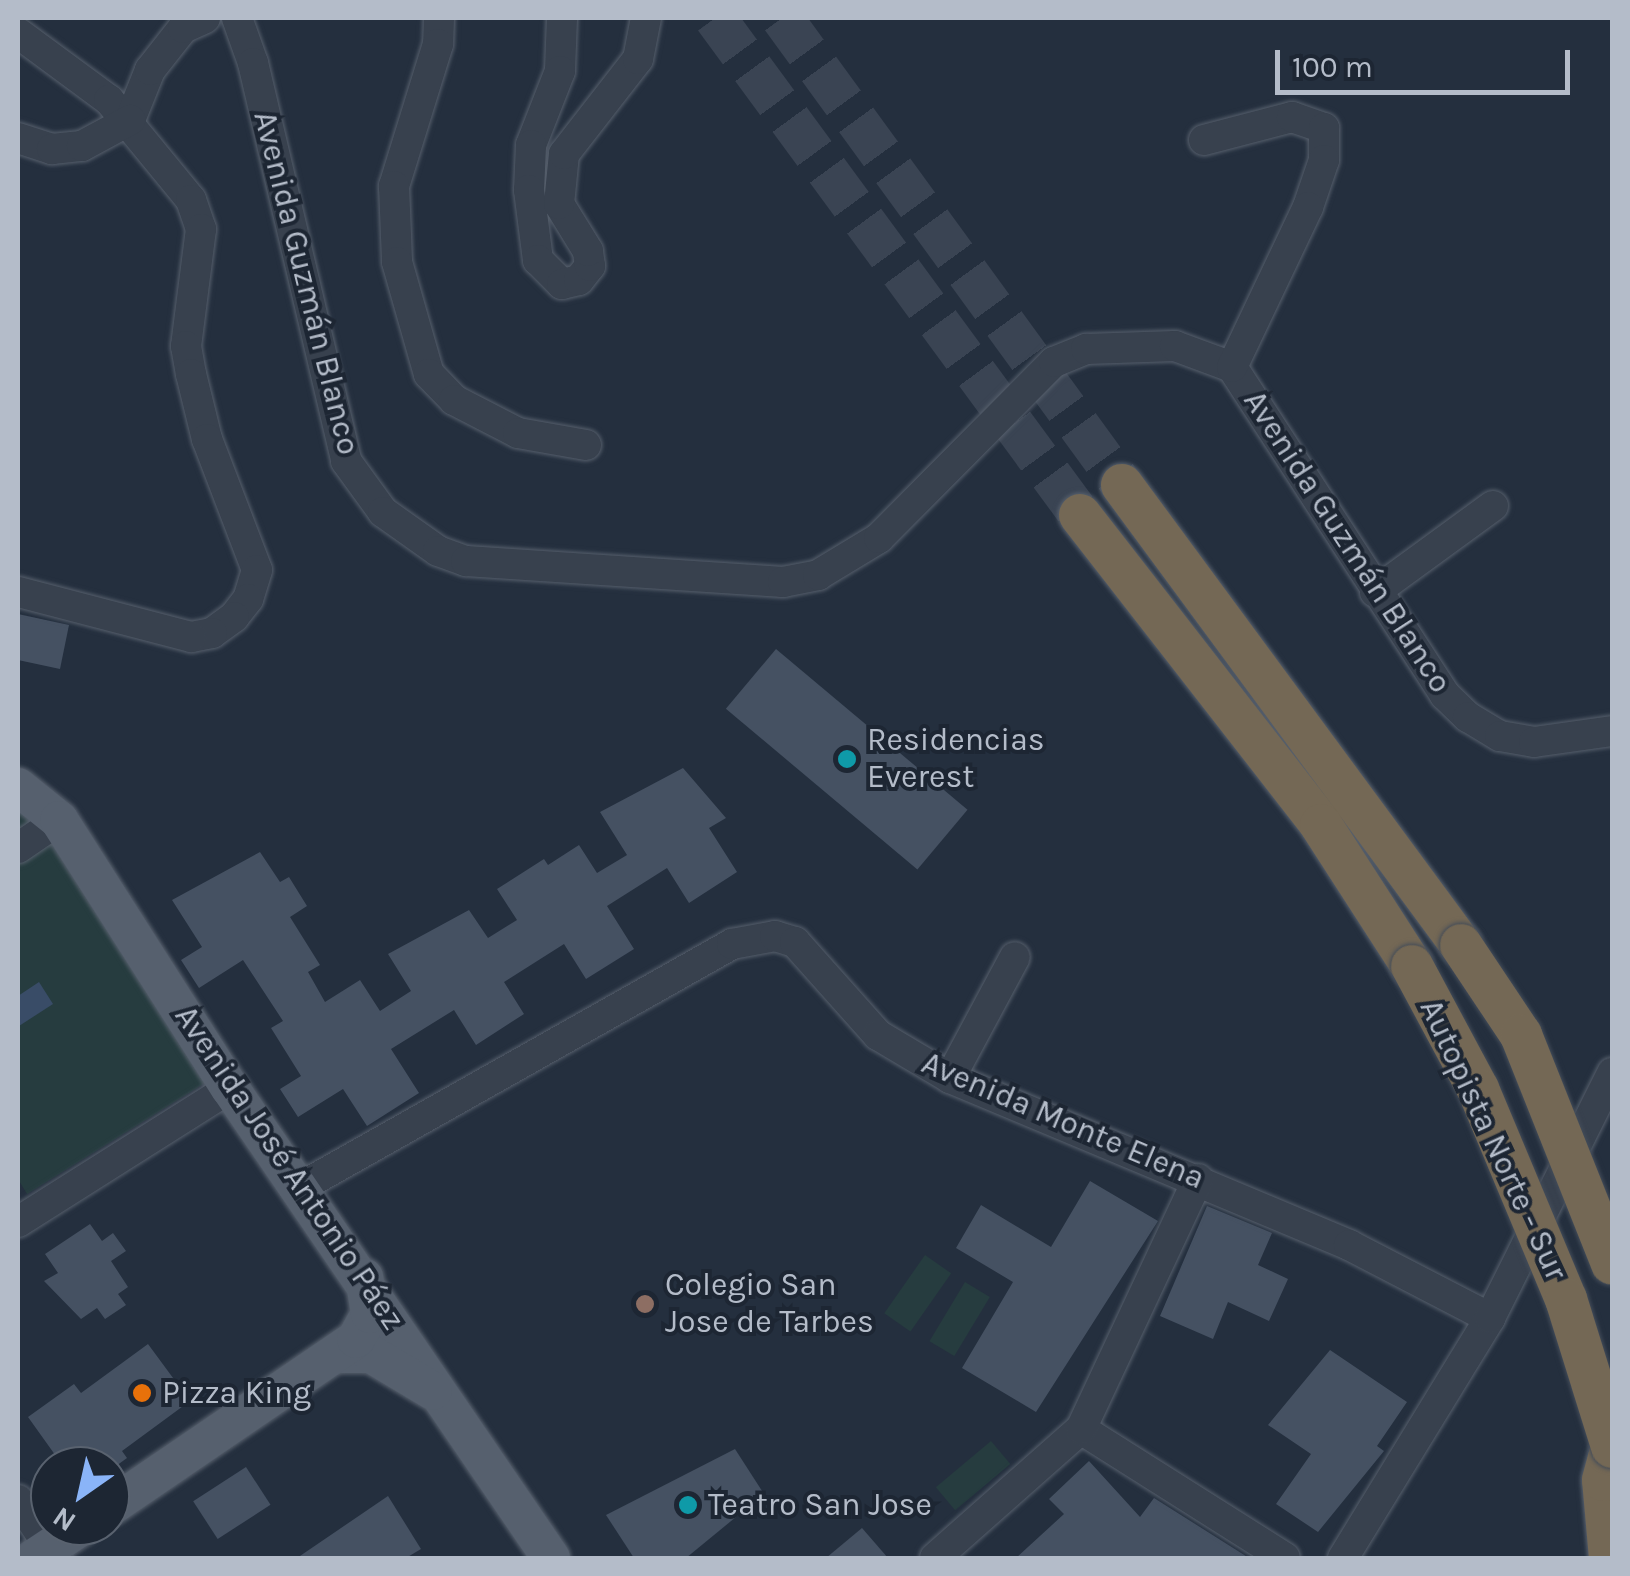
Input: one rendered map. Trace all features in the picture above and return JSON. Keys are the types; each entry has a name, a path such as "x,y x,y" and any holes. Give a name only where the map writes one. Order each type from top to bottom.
{"highway":[{"name":"Autopista Norte - Sur","path":"1122,486 1461,945 1520,1035 1612,1264"},
{"name":"Autopista Norte - Sur","path":"1080,515 1321,825 1412,966 1478,1089 1566,1298 1612,1448"},
{"path":"1610,1558 1604,1480 1612,1448"}],"main road":[{"name":"Avenida José Antonio Páez","path":"18,787 59,820 230,1088 364,1275 551,1558"},
{"path":"130,1493 356,1339 370,1314 364,1275"},
{"path":"336,1354 372,1354 451,1404"}],"street":[{"path":"18,138 52,149 82,146 130,120 142,88 183,28 205,18"},
{"path":"439,18 438,44 394,186 397,262 429,374 454,400 518,433 586,444"},
{"path":"562,18 560,71 531,145 529,190 538,260 562,284 579,280 590,266 588,251 560,204 564,154 638,59 646,18"},
{"name":"Avenida Guzmán Blanco","path":"239,24 346,461 408,533 466,561 783,582 818,575 879,538 1054,362 1086,348 1175,346 1232,368 1444,695 1468,718 1500,736 1534,742 1612,732"},
{"path":"18,33 130,120 192,200 201,229 186,346 208,439 256,570 248,599 234,617 212,633 191,637 18,592"},
{"path":"1204,140 1292,117 1324,128 1324,160 1308,207 1232,368"},
{"path":"1375,592 1493,506"},
{"path":"18,848 59,820"},
{"name":"Avenida Monte Elena","path":"300,1188 732,944 775,936 796,942 878,1035 950,1078 1348,1244 1490,1318"},
{"path":"950,1078 1015,956"},
{"path":"1342,1558 1490,1318 1612,1073"},
{"path":"18,1222 230,1088"},
{"path":"935,1558 1081,1429 1198,1179"},
{"path":"1081,1429 1285,1558"},
{"path":"18,1500 47,1555"}],"green space":[{"path":"18,787 221,1073 27,1194 18,1179"},
{"path":"925,1255 951,1273 910,1332 884,1313"},
{"path":"965,1282 990,1297 954,1356 929,1341"},
{"path":"991,1441 1010,1464 955,1510 936,1487"}],"water":[{"path":"39,982 53,1004 19,1026 18,996"}],"building":[{"path":"18,614 69,625 60,669 18,660"},
{"name":"Residencias Everest","path":"776,649 968,810 917,869 726,709"},
{"path":"683,768 726,818 709,828 737,872 689,903 667,868 607,906 634,949 586,979 564,944 504,982 524,1014 476,1045 454,1010 391,1049 419,1093 367,1126 343,1089 298,1117 280,1089 301,1076 271,1028 283,1021 243,960 199,988 181,960 202,947 172,900 260,852 280,882 289,877 307,906 290,917 320,965 308,972 325,1002 360,980 380,1011 411,991 388,954 469,910 488,938 517,920 497,889 544,859 548,865 579,845 597,873 627,855 600,812"},
{"path":"1090,1181 1158,1221 1036,1412 962,1368 1013,1282 956,1248 981,1205 1051,1247"},
{"path":"1207,1206 1272,1233 1258,1265 1288,1279 1269,1321 1228,1302 1213,1339 1160,1316"},
{"path":"90,1224 102,1241 113,1233 126,1251 111,1261 128,1287 118,1294 126,1305 105,1319 97,1308 81,1319 44,1281 58,1273 45,1254"},
{"path":"148,1344 190,1401 129,1446 49,1446 28,1417 74,1384 81,1393"},
{"path":"1330,1350 1407,1402 1377,1446 1384,1451 1318,1532 1276,1504 1311,1454 1268,1425"},
{"name":"Teatro San Jose","path":"735,1449 764,1494 686,1558 634,1558 606,1515"},
{"path":"1089,1461 1140,1517 1154,1498 1249,1558 1016,1558 1064,1514 1049,1499"},
{"path":"246,1467 271,1505 218,1539 193,1501"},
{"path":"388,1496 421,1549 406,1558 297,1558"},
{"path":"862,1528 888,1558 826,1558"}],"tunnel":[{"path":"715,18 1080,515"},
{"path":"782,18 1122,485"}],"place":[{"name":"Residencias Everest","path":"847,759"},
{"name":"Colegio San Jose de Tarbes","path":"645,1304"},
{"name":"Pizza King","path":"142,1393"},
{"name":"Teatro San Jose","path":"688,1505"}]}
